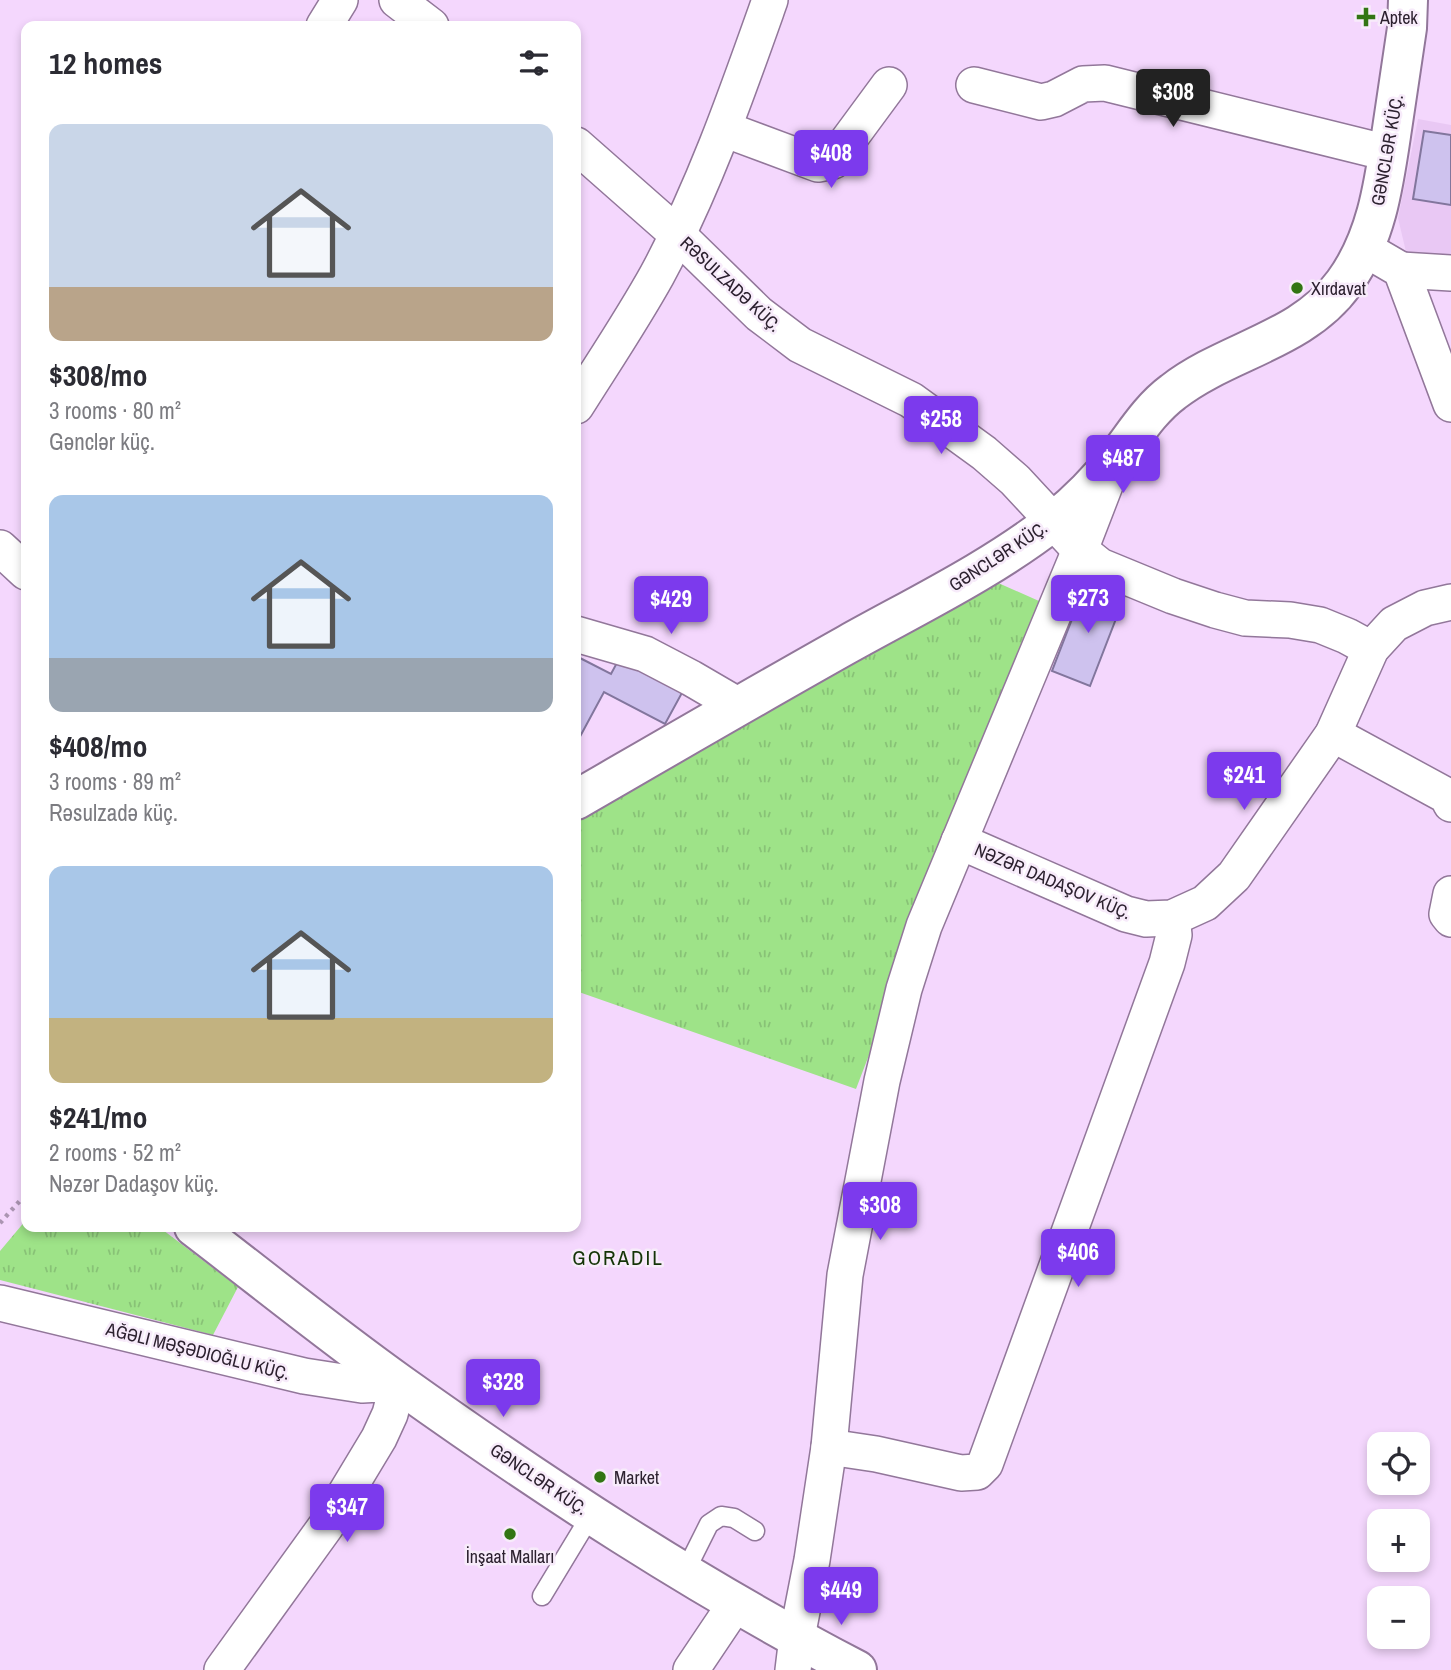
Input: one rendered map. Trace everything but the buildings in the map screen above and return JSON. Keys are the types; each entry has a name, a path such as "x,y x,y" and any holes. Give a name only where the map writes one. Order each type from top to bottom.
{"street":[{"path":"327,21 340,0"},
{"path":"397,0 424,21"},
{"path":"581,398 628,325 677,234 724,129 770,0"},
{"name":"GƏNCLƏR KÜÇ.","path":"581,796 986,568 1053,521 1082,496 1115,460 1156,406 1173,391 1199,375 1276,338 1300,324 1327,302 1344,283 1365,249 1381,199 1408,0"},
{"path":"974,85 1041,102 1054,99 1083,84 1105,83 1388,153"},
{"path":"724,129 818,164 834,161 889,85"},
{"name":"RƏSULZADƏ KÜÇ.","path":"581,149 677,234 759,314 800,345 911,400 984,453 1015,480 1080,550 1100,566 1183,599 1245,618 1290,620 1320,625 1371,649"},
{"path":"1365,249 1401,270 1451,273"},
{"path":"1401,270 1451,404"},
{"path":"795,1653 829,1447 845,1275 881,1080 904,989 924,926 1115,460"},
{"path":"0,548 21,567"},
{"name":"NƏZƏR DADAŞOV KÜÇ.","path":"959,841 1126,914 1146,919 1172,918 1205,903 1234,876 1333,734 1371,649 1394,624 1425,608 1451,602"},
{"path":"581,635 645,654 739,706"},
{"path":"1333,734 1447,796 1451,804"},
{"path":"1451,894 1447,914 1451,919"},
{"path":"829,1447 876,1454 961,1473 977,1472 985,1464 1167,963 1174,935 1172,918"},
{"name":"GƏNCLƏR KÜÇ.","path":"201,1232 398,1383 592,1515 736,1603 795,1653 857,1670"},
{"name":"AĞƏLI MƏŞƏDIOĞLU KÜÇ.","path":"0,1303 304,1376 362,1385 398,1383"},
{"path":"222,1670 326,1525 379,1438 390,1414 398,1383"},
{"path":"691,1670 736,1603"}],"lane":[{"path":"542,1596 592,1515"},
{"path":"685,1572 709,1524 721,1516 734,1518 755,1531"}],"path":[{"path":"0,1223 21,1200"}],"shaded area":[{"path":"1418,119 1451,125 1451,259 1407,256 1398,218"}],"green space":[{"path":"996,582 1039,601 1017,668 856,1089 581,993 581,811 632,777 940,616"},
{"path":"21,1226 21,1232 166,1232 238,1287 213,1335 0,1280 0,1251"}],"place":[{"name":"Aptek","path":"1366,17"},
{"name":"Xırdavat","path":"1297,288"},
{"name":"Market","path":"600,1477"},
{"name":"İnşaat Malları","path":"510,1534"}],"district":[{"name":"GORADIL","path":"618,1257"}]}
